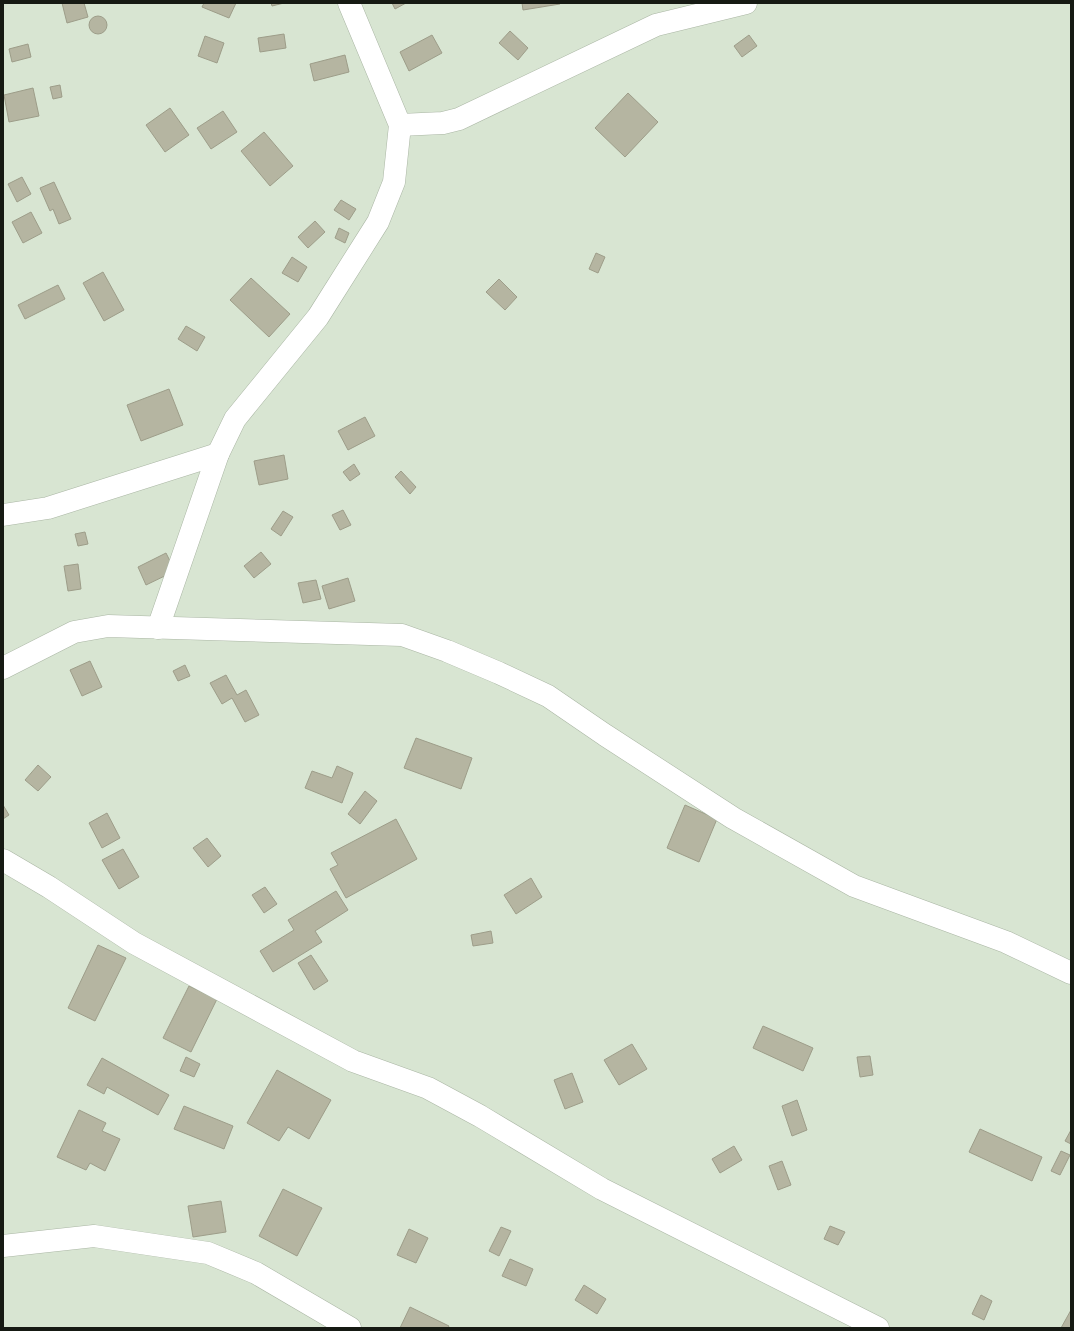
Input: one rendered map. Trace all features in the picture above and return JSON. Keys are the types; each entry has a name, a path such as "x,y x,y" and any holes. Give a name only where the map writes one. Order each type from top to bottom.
{"street":[{"path":"158,628 218,454 235,419 318,317 378,222 394,182 400,126 349,3"},
{"path":"400,126 459,119 656,25 746,3"},
{"path":"3,516 48,508 218,454"},
{"path":"3,668 74,632 108,626 402,635 499,672 548,696 733,818 854,886 1006,942 1071,973"},
{"path":"3,860 49,887 134,943 353,1060 428,1088 480,1116 602,1189 878,1328"},
{"path":"3,1246 94,1236 208,1253 256,1273 350,1328"}],"building":[{"path":"62,3 84,3 88,17 67,23"},
{"path":"204,3 236,3 229,18 202,7"},
{"path":"271,3 284,3 272,6"},
{"path":"392,3 406,3 395,9"},
{"path":"522,3 560,3 560,4 523,10"},
{"path":"94,16 102,16 107,21 105,32 102,34 94,34 89,29 89,21"},
{"path":"510,31 528,48 518,60 499,43"},
{"path":"284,34 286,48 260,52 258,38"},
{"path":"432,35 442,53 409,71 400,52"},
{"path":"749,35 757,46 742,57 734,46"},
{"path":"205,36 224,43 217,63 198,56"},
{"path":"28,44 31,57 12,62 9,49"},
{"path":"345,55 349,72 314,81 310,64"},
{"path":"60,85 62,97 53,99 50,87"},
{"path":"33,88 39,116 9,122 4,95"},
{"path":"628,93 658,122 625,157 595,128"},
{"path":"170,108 189,135 165,152 146,125"},
{"path":"223,111 237,132 211,149 197,128"},
{"path":"264,132 293,166 270,186 241,151"},
{"path":"22,177 31,194 17,202 8,184"},
{"path":"54,182 71,219 59,224 53,209 50,211 40,188"},
{"path":"341,200 356,209 349,220 334,210"},
{"path":"31,212 42,233 23,243 12,222"},
{"path":"315,221 325,232 308,248 298,237"},
{"path":"339,228 349,233 345,243 335,238"},
{"path":"596,253 605,257 598,273 589,269"},
{"path":"292,257 307,267 298,282 282,273"},
{"path":"103,272 124,310 104,321 83,283"},
{"path":"251,278 290,314 269,337 230,300"},
{"path":"499,279 517,297 505,310 486,292"},
{"path":"58,285 65,299 25,319 18,305"},
{"path":"186,326 205,337 197,351 178,339"},
{"path":"169,389 183,425 141,441 127,405"},
{"path":"365,417 375,436 348,450 338,431"},
{"path":"284,455 288,479 259,485 254,461"},
{"path":"354,464 360,474 350,481 343,472"},
{"path":"401,471 416,487 410,494 395,477"},
{"path":"343,510 351,525 340,530 332,515"},
{"path":"283,511 293,517 281,536 271,529"},
{"path":"85,532 88,544 78,546 75,534"},
{"path":"261,552 271,564 254,578 244,566"},
{"path":"166,553 175,571 146,585 138,567"},
{"path":"78,564 81,589 68,591 64,566"},
{"path":"348,578 355,601 329,609 322,586"},
{"path":"316,580 321,599 303,603 298,583"},
{"path":"90,661 102,687 82,696 70,670"},
{"path":"185,665 190,676 178,681 173,671"},
{"path":"226,675 237,695 246,690 259,715 245,722 232,698 222,704 210,683"},
{"path":"416,738 472,758 461,789 404,768"},
{"path":"38,765 51,777 38,791 25,780"},
{"path":"337,766 353,773 342,803 305,788 312,771 332,778"},
{"path":"365,791 377,801 360,824 348,814"},
{"path":"3,805 9,815 3,819"},
{"path":"685,805 717,819 699,862 667,848"},
{"path":"107,813 120,838 102,848 89,823"},
{"path":"396,819 417,859 346,898 330,869 338,865 331,853"},
{"path":"207,838 221,856 208,867 193,848"},
{"path":"123,849 139,877 119,889 102,860"},
{"path":"531,878 542,897 516,914 504,895"},
{"path":"265,887 277,904 264,913 252,895"},
{"path":"336,891 348,910 315,931 322,942 273,972 260,951 294,930 288,920"},
{"path":"491,931 493,943 473,946 471,935"},
{"path":"98,945 126,958 95,1021 68,1008"},
{"path":"311,955 328,981 314,990 298,963"},
{"path":"189,986 217,999 191,1052 163,1038"},
{"path":"763,1026 813,1048 803,1071 753,1048"},
{"path":"632,1044 647,1069 619,1085 604,1060"},
{"path":"870,1056 873,1075 860,1077 857,1057"},
{"path":"186,1057 200,1064 194,1077 180,1071"},
{"path":"102,1058 169,1095 158,1115 107,1087 104,1094 87,1085"},
{"path":"277,1070 331,1100 309,1139 288,1127 279,1141 247,1123"},
{"path":"572,1073 583,1102 565,1109 554,1080"},
{"path":"797,1100 807,1130 792,1136 782,1106"},
{"path":"184,1106 233,1126 224,1149 174,1129"},
{"path":"79,1110 106,1123 102,1131 120,1139 105,1171 90,1163 86,1170 57,1157"},
{"path":"980,1129 1042,1157 1032,1181 969,1152"},
{"path":"1071,1130 1071,1144 1065,1141"},
{"path":"734,1146 742,1160 720,1173 712,1159"},
{"path":"1061,1151 1070,1155 1060,1175 1051,1171"},
{"path":"782,1161 791,1185 778,1190 769,1166"},
{"path":"283,1189 322,1208 297,1256 259,1236"},
{"path":"221,1201 226,1232 193,1237 188,1206"},
{"path":"830,1226 845,1232 838,1245 824,1239"},
{"path":"501,1227 511,1231 499,1256 489,1251"},
{"path":"409,1229 428,1238 416,1263 397,1255"},
{"path":"510,1259 533,1269 526,1286 502,1276"},
{"path":"584,1285 606,1299 597,1314 575,1300"},
{"path":"981,1295 992,1301 984,1320 972,1314"},
{"path":"410,1307 449,1326 448,1328 400,1328"},
{"path":"1071,1310 1071,1328 1061,1328"}]}
